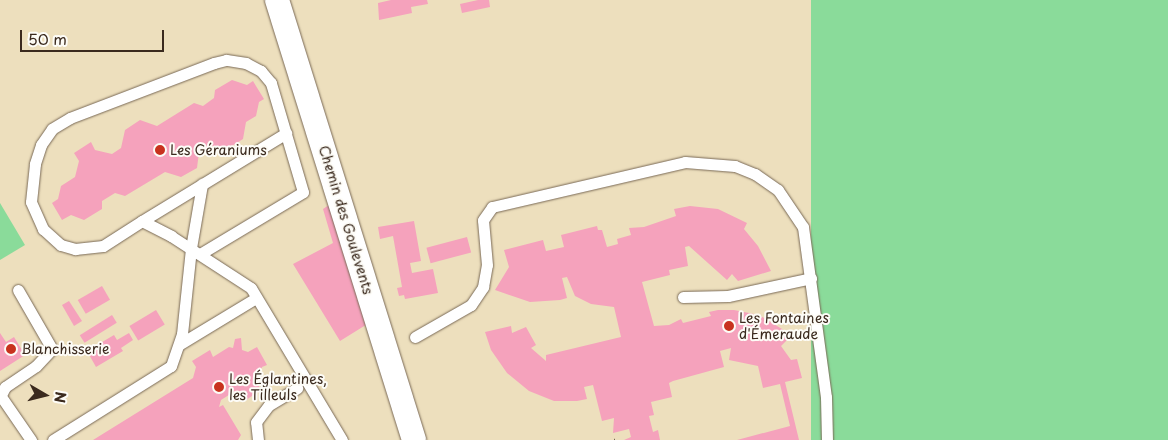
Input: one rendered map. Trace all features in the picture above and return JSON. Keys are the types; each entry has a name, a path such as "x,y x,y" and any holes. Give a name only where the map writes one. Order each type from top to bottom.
{"street":[{"name":"Chemin des Goulevents","path":"278,0 414,440"}],"lane":[{"path":"196,251 303,192 286,133 271,83 261,71 246,62 226,60 70,118 52,129 39,151 32,186 32,202 42,229 61,245 86,250 103,246 286,133"},
{"path":"415,337 472,305 483,287 487,265 483,220 492,207 685,162 734,166 755,174 778,190 803,227 812,278 826,397 827,440"},
{"path":"53,440 172,366 180,344 196,251 202,184"},
{"path":"142,221 196,251 251,288 342,440"},
{"path":"683,297 728,296 812,278"},
{"path":"18,290 52,349 36,366 5,387 0,395 31,440"},
{"path":"180,344 256,298"},
{"path":"258,440 256,422 269,405 297,388"}],"green space":[{"path":"811,0 1168,0 1168,440 811,440"},
{"path":"0,203 25,245 0,260"}],"building":[{"path":"391,0 427,0 428,4 411,7 412,13 379,20 378,3"},
{"path":"478,0 489,0 490,7 462,13 460,4"},
{"name":"Les Géraniums","path":"232,80 247,85 253,81 264,99 259,102 256,116 246,122 243,139 224,151 211,145 199,152 197,168 181,177 165,172 125,196 115,193 102,201 102,209 84,220 71,215 62,220 52,203 58,199 61,186 75,177 79,161 74,153 91,142 95,150 112,154 121,148 125,130 140,120 157,126 194,103 203,106 214,98 215,90"},
{"path":"332,203 369,323 340,341 293,264 333,243 323,209"},
{"name":"Les Fontaines d'Émeraude","path":"690,206 718,209 747,223 744,229 758,246 771,271 738,281 732,274 727,280 689,246 685,247 688,266 669,270 670,275 642,282 654,326 669,325 681,319 683,323 711,316 709,312 718,310 734,310 759,315 782,329 790,337 781,346 791,360 797,359 802,378 785,382 799,440 737,440 790,426 780,384 763,388 758,366 729,360 731,348 720,351 724,367 673,381 669,383 672,397 651,402 654,415 649,416 653,432 658,430 660,440 624,440 631,437 629,429 613,433 614,418 602,421 593,385 584,387 587,399 577,401 554,401 529,391 507,373 491,350 485,332 511,326 512,333 526,327 536,345 531,348 546,361 546,355 621,337 614,307 591,304 575,296 567,277 562,278 567,298 560,300 530,302 495,290 509,267 504,250 543,240 546,251 564,247 561,235 597,226 598,230 602,230 607,247 618,244 617,239 631,235 629,228 644,227 676,216 674,209"},
{"path":"414,221 421,261 410,263 412,273 433,269 438,293 405,299 404,295 399,296 397,288 402,287 393,236 380,239 378,227"},
{"path":"467,237 471,252 431,263 426,248"},
{"path":"102,286 110,300 86,314 78,300"},
{"path":"69,301 82,321 74,326 62,305"},
{"path":"156,310 165,325 138,341 129,326"},
{"path":"112,315 117,323 85,343 80,335"},
{"name":"Blanchisserie","path":"0,333 6,342 14,337 25,355 0,371"},
{"path":"129,333 133,340 121,348 123,351 96,367 87,351 114,335 117,340"},
{"name":"Les Églantines, les Tilleuls","path":"241,338 242,350 248,352 257,347 267,365 262,367 257,383 261,390 243,402 239,395 232,393 221,400 219,407 223,405 241,435 238,440 93,440 193,378 196,367 192,361 210,350 213,357 229,347 233,348 235,339"}],"place":[{"name":"Les Géraniums","path":"160,150"},
{"name":"Les Fontaines d'Émeraude","path":"729,326"},
{"name":"Blanchisserie","path":"11,349"},
{"name":"Les Églantines, les Tilleuls","path":"219,387"}]}
